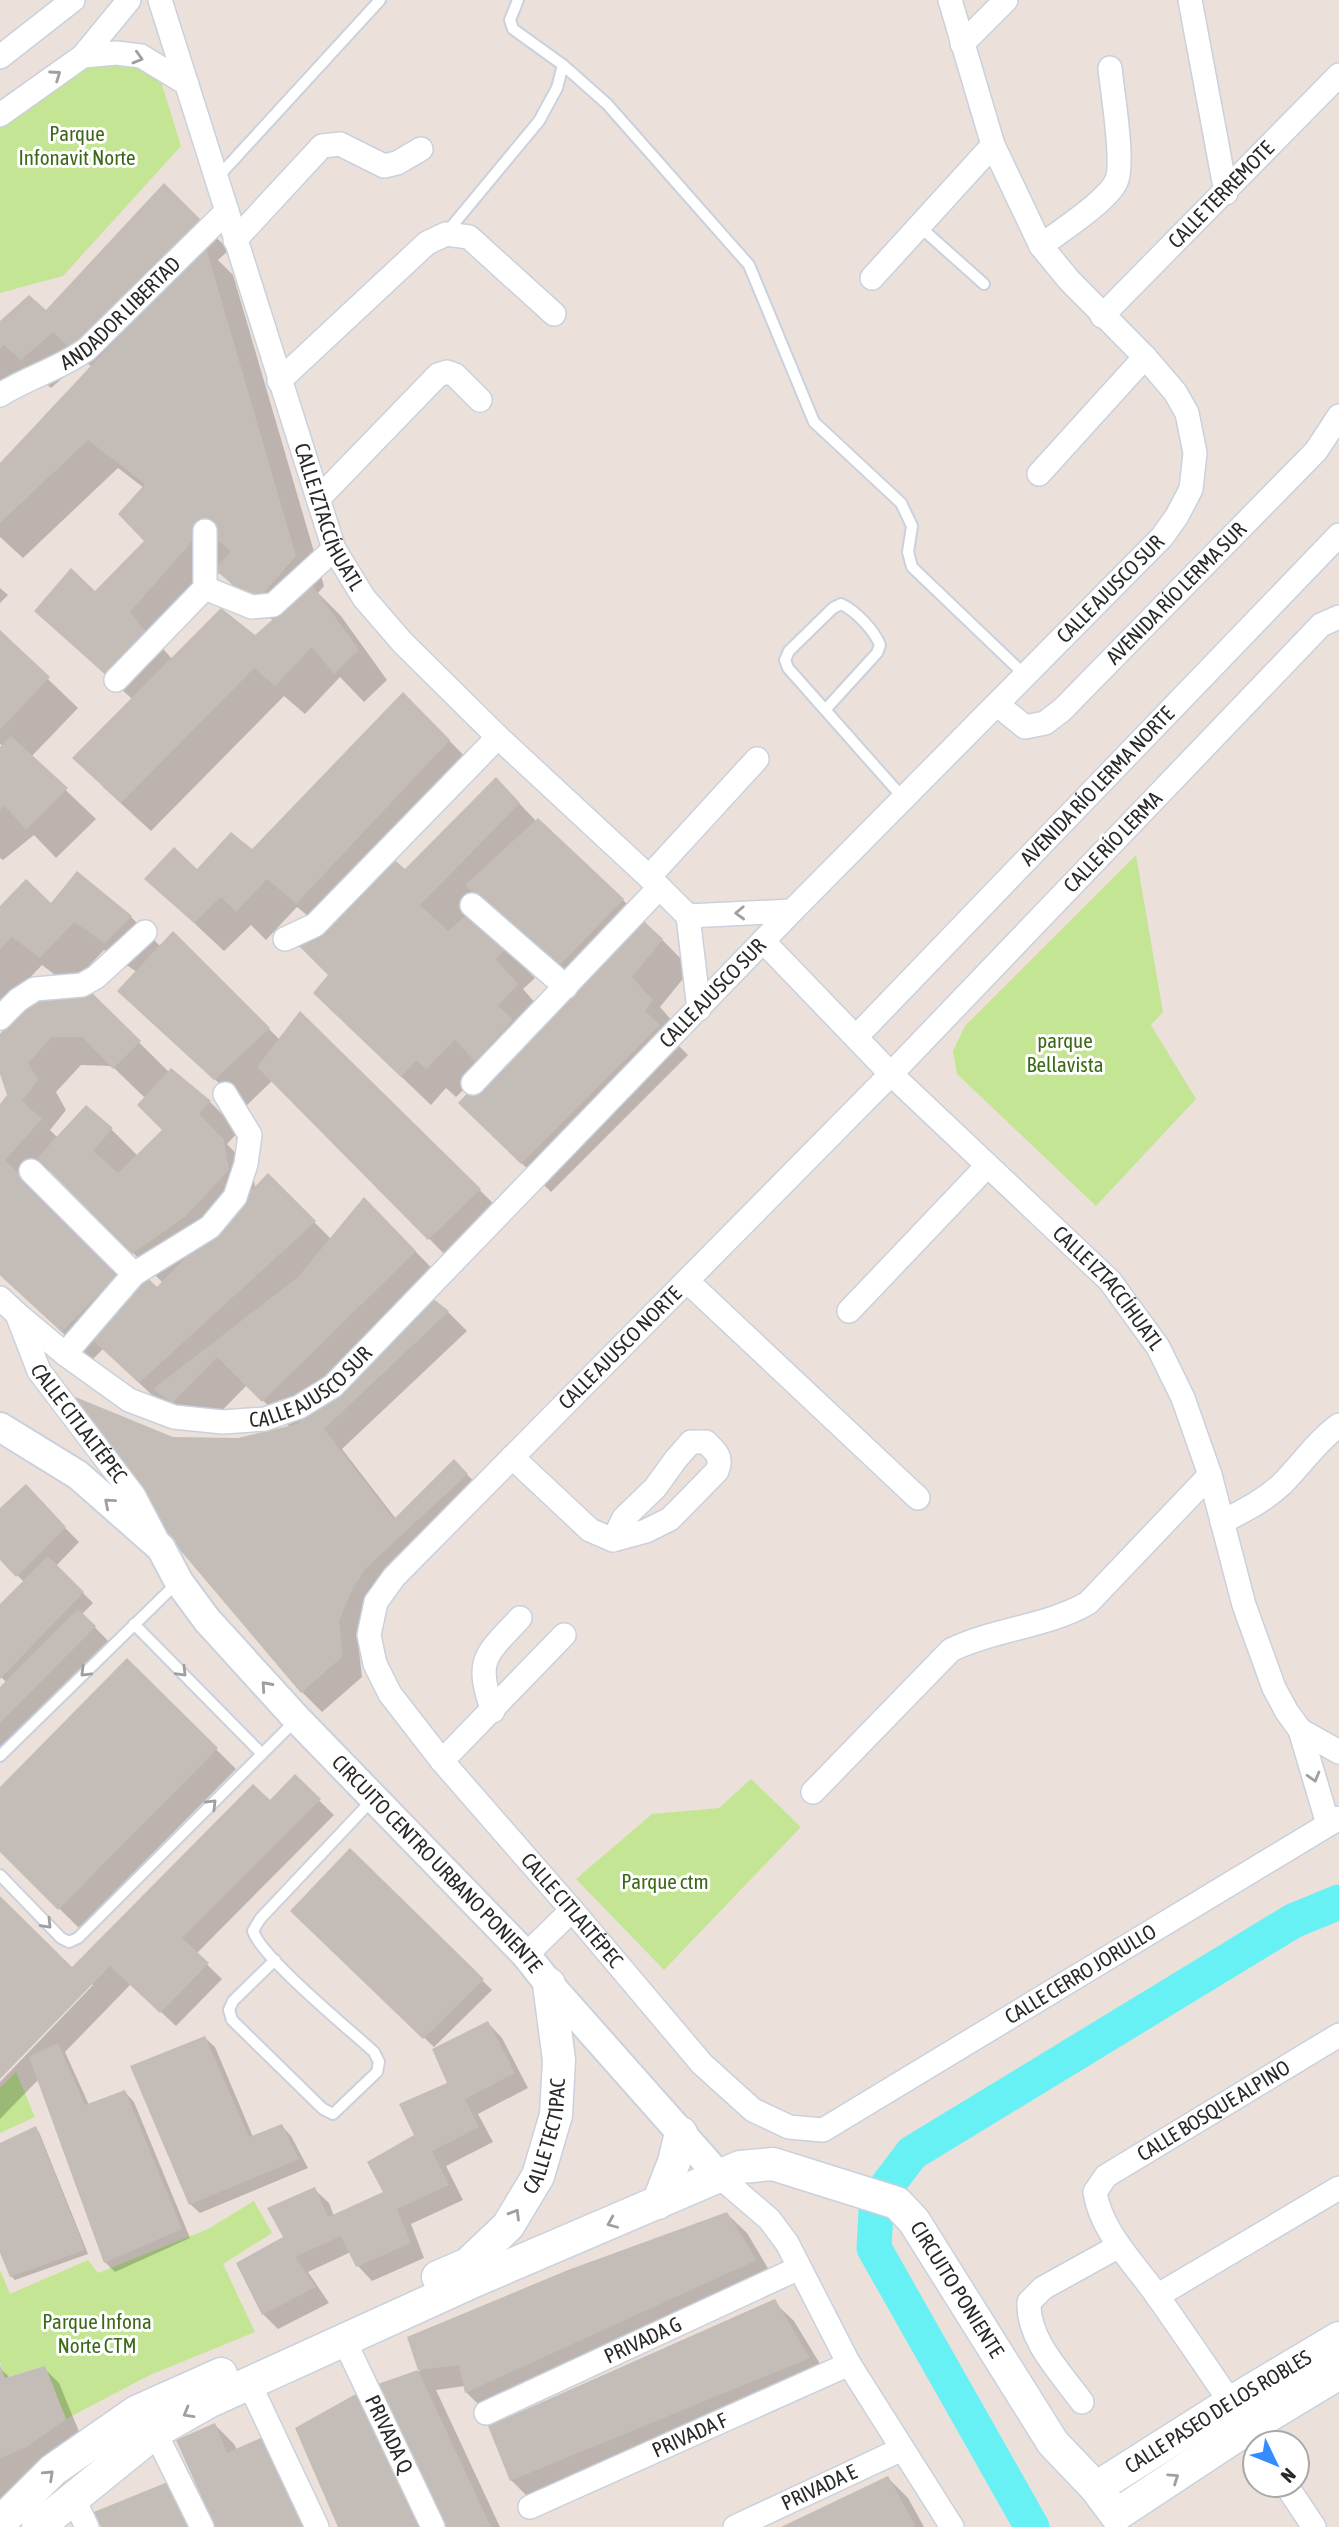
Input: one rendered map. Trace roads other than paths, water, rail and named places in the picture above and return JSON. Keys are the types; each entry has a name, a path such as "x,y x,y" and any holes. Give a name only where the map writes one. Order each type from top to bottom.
{"main road":[{"name":"CALLE TECTIPAC","path":"0,2523 53,2470 136,2412 468,2264 508,2225 538,2176 556,2115 559,2060 549,1984"},
{"path":"658,2203 674,2162 681,2133"},
{"name":"CIRCUITO PONIENTE","path":"38,2527 80,2513 155,2432 208,2402 345,2342 474,2281 740,2167 773,2164 897,2203 914,2221 1053,2443 1096,2488 1121,2521"},
{"name":"CALLE PASEO DE LOS ROBLES","path":"1096,2488 1339,2338"},
{"name":"CALLE PASEO DE LOS ROBLES","path":"1263,2429 1339,2373"},
{"name":"CALLE PASEO DE LOS ROBLES","path":"1121,2521 1241,2444"}],"street":[{"path":"0,57 73,0"},
{"path":"0,114 83,56 129,0"},
{"name":"CALLE IZTACCÍHUATL","path":"160,0 334,549 364,598 394,633 498,737 688,915"},
{"name":"CALLE AJUSCO SUR","path":"17,1314 65,1354 129,1400 174,1417 223,1422 265,1419 299,1407 333,1386 792,911 1162,537 1177,516 1191,489 1195,453 1187,414 1175,391 1102,316 1041,246 993,145 950,0"},
{"path":"962,44 1006,0"},
{"path":"1190,0 1226,192"},
{"path":"83,56 116,53 141,56 187,84"},
{"path":"1041,246 1102,199 1117,181 1119,154 1110,68"},
{"name":"CALLE TERREMOTE","path":"1102,316 1339,75"},
{"path":"235,240 322,146 340,144 384,166 397,163 421,149"},
{"path":"872,278 993,145"},
{"name":"ANDADOR LIBERTAD","path":"0,395 25,380 66,364 87,349 227,211"},
{"path":"279,381 427,243 446,234 468,237 554,314"},
{"path":"1038,474 1145,358"},
{"path":"318,498 439,375 447,372 455,375 481,400"},
{"name":"AVENIDA RÍO LERMA SUR","path":"998,705 1025,727 1045,723 1062,710 1316,451 1339,416"},
{"path":"116,680 205,588 205,531"},
{"name":"AVENIDA RÍO LERMA NORTE","path":"856,1037 1339,536"},
{"path":"205,588 252,607 273,605 334,549"},
{"name":"CALLE RÍO LERMA","path":"891,1074 1321,625 1339,617"},
{"path":"285,939 315,925 498,737"},
{"path":"473,1083 566,987 757,759"},
{"path":"472,905 566,987"},
{"path":"699,1009 688,915 792,911"},
{"path":"0,1018 18,1000 35,989 82,985 96,977 145,932"},
{"name":"CALLE IZTACCÍHUATL","path":"763,942 891,1074 1110,1282 1157,1347 1183,1398 1210,1475 1244,1605 1274,1688 1300,1730 1333,1821"},
{"name":"CALLE AJUSCO NORTE","path":"369,1634 376,1602 394,1577 891,1074"},
{"path":"65,1354 134,1274 210,1227 236,1197 246,1164 250,1135 225,1094"},
{"path":"849,1311 987,1166"},
{"path":"31,1171 134,1274"},
{"path":"687,1281 918,1498"},
{"name":"CALLE CITLALTÉPEC","path":"0,1298 17,1314 39,1371 134,1496 161,1548"},
{"path":"1222,1522 1258,1503 1281,1485 1326,1435 1339,1425"},
{"path":"0,1427 78,1475 161,1548"},
{"path":"512,1457 590,1530 613,1540 646,1531 670,1519 718,1471 719,1455 706,1442 691,1443 655,1488 624,1518 613,1540"},
{"path":"813,1792 951,1650 973,1640 1073,1612 1088,1603 1210,1475"},
{"name":"CIRCUITO CENTRO URBANO PONIENTE","path":"161,1548 179,1582 206,1620 297,1720 526,1955 720,2177"},
{"path":"493,1711 484,1686 482,1665 496,1644 520,1618"},
{"name":"CALLE CITLALTÉPEC","path":"369,1634 376,1664 390,1695 442,1761 702,2064 753,2110 789,2127 823,2130"},
{"path":"442,1761 564,1635"},
{"name":"CALLE IZTACCÍHUATL","path":"1300,1730 1339,1752"},
{"name":"CALLE CERRO JORULLO","path":"823,2130 1333,1821"},
{"path":"526,1955 572,1910"},
{"name":"CALLE BOSQUE ALPINO","path":"1119,2245 1098,2211 1095,2192 1107,2176 1339,2035"},
{"path":"720,2177 769,2219 787,2243 849,2364 952,2527"},
{"path":"1157,2296 1339,2188"},
{"path":"1082,2402 1042,2346 1028,2315 1029,2302 1043,2288 1119,2245 1248,2429"},
{"name":"PRIVADA G","path":"486,2413 799,2267"},
{"name":"PRIVADA Q","path":"345,2342 433,2527"},
{"name":"PRIVADA F","path":"530,2507 849,2364"},
{"path":"249,2383 317,2527"},
{"path":"155,2432 202,2527"},
{"name":"PRIVADA E","path":"734,2527 902,2449"},
{"path":"1295,2499 1314,2527"}],"lane":[{"path":"216,179 380,0"},
{"path":"518,0 510,19 513,29 563,65 607,104 749,265 814,422 901,503 912,526 908,552 912,567 1026,676"},
{"path":"446,234 539,121 557,88 563,65"},
{"path":"919,226 984,284"},
{"path":"825,710 877,653 880,645 877,637 850,608 841,604 833,608 789,652 785,660 788,668 825,710 904,799"},
{"path":"0,1756 179,1582"},
{"path":"134,1624 262,1755"},
{"path":"0,1875 61,1938 69,1942 78,1938 297,1720"},
{"path":"275,1961 233,2001 229,2010 232,2020 323,2109 333,2114 377,2071 379,2062 374,2052 275,1961 256,1941 253,1931 260,1919 374,1797"}],"waterway":[{"path":"887,2186 912,2153 1293,1921 1339,1902"},
{"path":"876,2212 874,2248 1032,2527"}],"park label":[{"name":"Parque Infonavit Norte","path":"77,146"},
{"name":"parque Bellavista","path":"1065,1053"},
{"name":"Parque ctm","path":"665,1882"},
{"name":"Parque Infona Norte CTM","path":"97,2334"}]}
